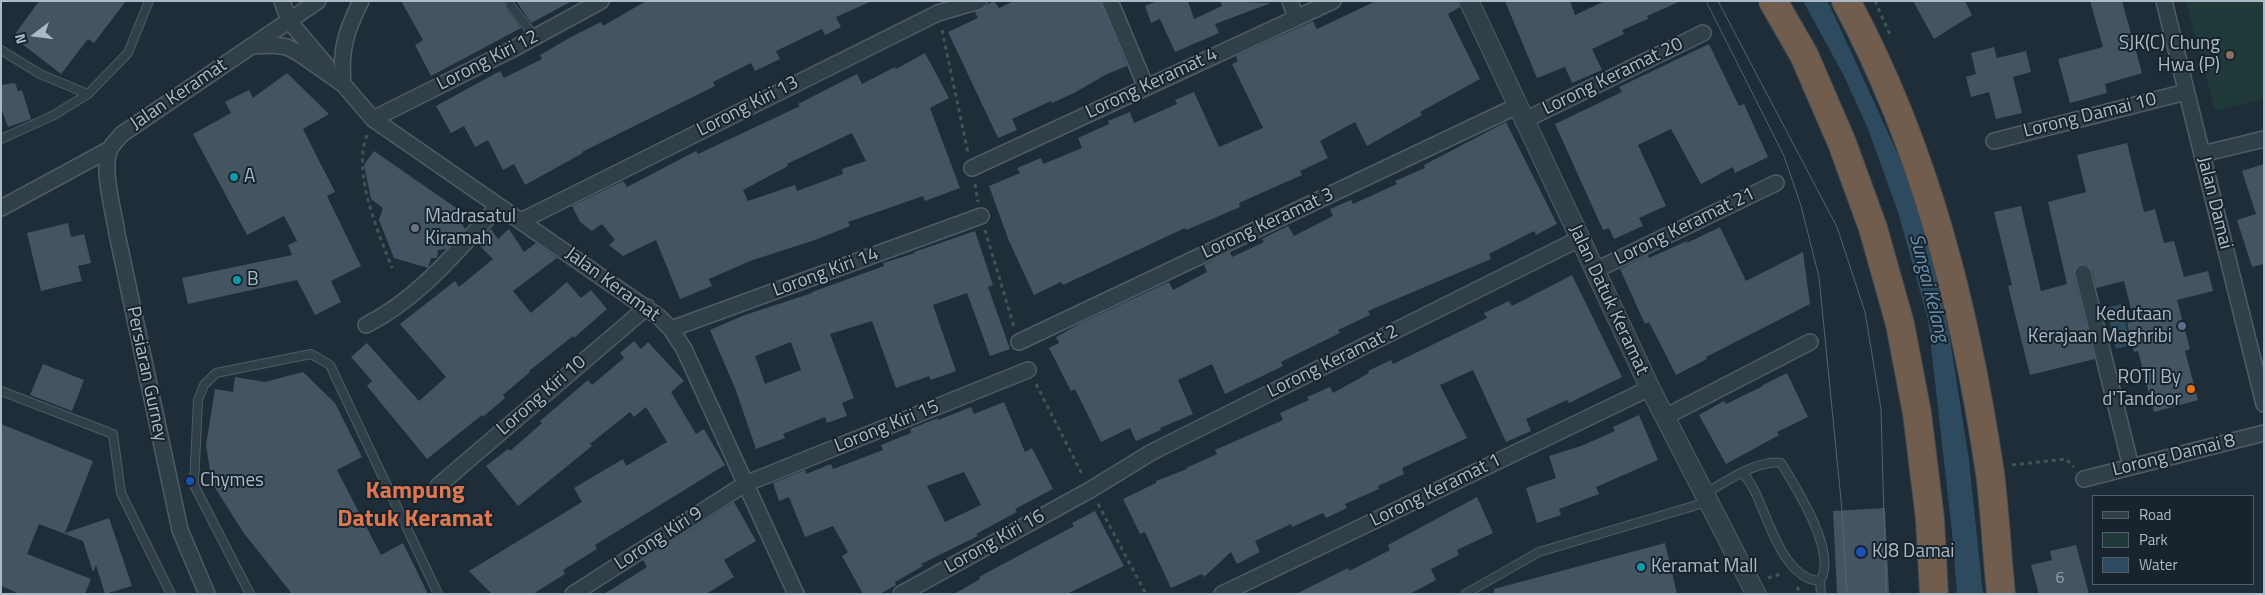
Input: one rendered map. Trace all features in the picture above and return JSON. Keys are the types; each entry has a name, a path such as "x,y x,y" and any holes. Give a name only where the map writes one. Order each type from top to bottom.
{"highway":[{"path":"1773,1 1804,55 1842,143 1873,228 1900,324 1918,423 1930,518 1934,594"},
{"path":"1846,1 1867,41 1903,122 1939,227 1966,336 1988,465 2001,594"}],"street":[{"path":"282,1 289,21 343,84"},
{"name":"Jalan Keramat","path":"1,208 110,149 122,134 318,1"},
{"path":"343,84 341,58 344,41 361,1"},
{"name":"Lorong Kiri 12","path":"373,119 536,37 602,1"},
{"name":"Lorong Kiri 13","path":"521,221 938,13 979,1"},
{"path":"1110,1 1146,87"},
{"path":"1290,1 1296,18"},
{"name":"Lorong Keramat 4","path":"972,168 1333,1"},
{"name":"Jalan Datuk Keramat","path":"1469,1 1650,388 1756,594"},
{"name":"Jalan Damai","path":"2164,1 2264,404"},
{"name":"Lorong Keramat 20","path":"1520,113 1702,33"},
{"name":"Jalan Keramat","path":"252,46 274,45 287,47 300,54 343,84 373,119 498,207 647,307 672,329 684,349 796,594"},
{"name":"Lorong Damai 10","path":"1994,141 2186,92"},
{"name":"Lorong Keramat 3","path":"1019,342 1520,113"},
{"path":"2202,154 2264,139"},
{"name":"Persiaran Gurney","path":"110,149 108,166 109,186 117,234 167,473 180,530 207,594"},
{"name":"Lorong Keramat 21","path":"1594,271 1776,184"},
{"path":"366,325 406,301 434,275 498,207"},
{"name":"Lorong Kiri 14","path":"672,329 981,216"},
{"name":"Lorong Keramat 2","path":"1090,490 1152,452 1579,239"},
{"path":"2083,272 2131,467"},
{"name":"Lorong Kiri 10","path":"438,486 647,307"},
{"path":"1665,417 1810,342"},
{"name":"Lorong Kiri 15","path":"745,484 1028,370"},
{"name":"Lorong Keramat 1","path":"1222,594 1650,388"},
{"name":"Lorong Damai 8","path":"2084,479 2264,433"},
{"name":"Lorong Kiri 9","path":"573,594 745,484"},
{"name":"Lorong Kiri 16","path":"900,594 1090,490"}],"lane":[{"path":"1,139 54,115 88,94 128,53 149,1"},
{"path":"510,1 510,5 536,37"},
{"path":"1,50 40,74 88,94"},
{"path":"250,594 194,485 198,400 204,386 216,373 311,354 330,365 438,594"},
{"path":"1,391 113,434 121,493 171,594"},
{"path":"1465,594 1539,552 1706,498 1733,477 1744,474 1766,462 1781,463 1813,522 1824,548 1825,573 1820,581 1821,594"},
{"path":"1744,474 1755,492 1782,552 1803,576 1820,581"}],"path":[{"path":"938,13 981,216 1019,342"},
{"path":"373,119 364,141 361,162 367,194 392,268"},
{"path":"1028,370 1146,594"},
{"path":"2010,465 2066,459 2084,479"}],"green space":[{"name":"SJK(C) Chung Hwa (P)","path":"2186,1 2264,1 2264,99 2215,111"}],"water":[{"name":"Sungai Kelang","path":"1803,1 1827,1 1830,6 1901,161 1930,248 1949,333 1969,460 1983,594 1957,594 1952,532 1928,320 1898,212 1868,129 1844,76"},
{"path":"2121,304 2131,345 2116,349 2106,308"}],"building":[{"path":"39,1 126,1 94,43 88,39 61,74 13,37"},
{"path":"401,1 504,1 506,8 521,28 431,76 415,45 423,40"},
{"path":"516,1 572,1 531,23"},
{"path":"646,1 872,1 836,17 841,27 825,35 822,29 776,51 780,59 755,71 751,63 713,82 715,86 582,152 525,185 514,164 503,170 488,140 475,147 464,126 451,133 436,106 500,71 504,78 542,59 540,55 571,37 601,22 603,26"},
{"path":"994,1 999,8 1014,1 1101,1 1127,66 1107,74 1074,93 1052,103 1051,101 1012,119 1017,130 998,138 948,32 978,18 975,12"},
{"path":"1157,1 1188,1 1194,19 1222,6 1220,1 1271,3 1215,24 1219,33 1175,52 1160,19 1151,23 1145,6"},
{"path":"1376,1 1458,1 1460,7 1448,14 1480,79 1420,112 1422,115 1367,146 1355,122 1320,141 1328,158 1300,171 1302,175 1239,203 1240,207 1186,230 1185,228 1063,285 1061,282 1034,295 1009,241 989,186 1020,173 1017,168 1041,158 1043,164 1082,148 1078,138 1109,124 1108,121 1130,112 1134,123 1177,104 1175,100 1194,92 1219,147 1263,128 1232,64 1238,61 1236,56 1313,21 1317,29"},
{"path":"1505,1 1570,1 1575,15 1605,1 1681,1 1647,16 1648,19 1622,30 1624,34 1592,49 1602,70 1572,83 1565,67 1537,78"},
{"path":"1913,1 1965,1 1972,15 1934,39"},
{"path":"2090,1 2122,1 2142,73 2105,84 2107,93 2070,103 2058,59 2103,47"},
{"path":"1709,44 1739,106 1744,104 1768,157 1735,173 1733,167 1701,184 1671,129 1638,145 1666,206 1639,218 1643,226 1614,239 1609,228 1603,230 1555,124 1622,92 1619,87"},
{"path":"1994,47 1997,58 2026,51 2031,72 2013,77 2022,113 1996,119 1989,92 1971,97 1966,77 1976,74 1971,53"},
{"path":"925,53 949,98 930,108 960,188 925,201 923,196 848,222 850,226 815,240 750,261 709,279 712,286 680,299 656,240 623,256 609,245 615,240 602,224 592,231 580,222 572,206 623,181 627,187 696,151 698,154 800,106 798,104 857,74 862,84 895,67 896,69","holes":["852,133 866,161 842,169 843,174 797,191 795,185 748,201 743,190 788,166 787,164"]},
{"path":"287,73 329,114 303,129 335,192 327,196 361,266 331,281 341,302 315,315 297,280 188,304 182,278 292,255 288,245 297,241 284,216 247,235 193,134 231,113 225,102 249,90 253,98"},
{"path":"15,83 18,91 22,90 31,119 8,127 1,108 1,85"},
{"path":"1506,122 1557,224 1536,235 1534,231 1489,254 1491,259 1368,311 1370,315 1338,330 1340,333 1281,362 1283,366 1225,394 1212,364 1178,380 1193,414 1136,441 1130,428 1101,442 1075,389 1071,391 1049,348 1059,343 1056,337 1083,322 1169,282 1173,290 1207,272 1204,265 1230,252 1232,257 1264,242 1262,239 1288,226 1294,236 1333,216 1330,209 1351,200 1353,204 1397,184 1395,181 1425,168 1424,165"},
{"path":"2127,143 2144,212 2155,209 2164,243 2174,241 2184,277 2208,271 2213,291 2177,300 2190,349 2185,351 2198,400 2154,412 2138,351 2134,352 2127,323 2134,321 2124,281 2096,288 2092,270 2086,264 2077,266 2074,275 2095,359 2030,375 2008,286 2012,285 1994,212 2021,206 2041,291 2067,284 2048,202 2086,192 2077,155"},
{"path":"374,151 465,214 460,221 465,229 447,249 438,250 437,258 431,258 428,268 394,258 379,220 383,208 371,199 364,165"},
{"path":"2264,164 2264,264 2252,267 2237,220 2256,214 2242,171"},
{"path":"68,223 71,237 84,234 91,263 78,266 82,281 41,291 27,233"},
{"path":"1720,227 1746,281 1803,252 1810,304 1706,357 1707,359 1676,375 1649,322 1645,324 1620,269 1648,255 1649,258"},
{"path":"491,229 498,239 509,229 524,252 536,243 557,258 513,291 531,313 567,282 581,298 591,290 607,309 574,338 573,336 529,371 503,395 505,398 483,417 482,415 427,459 367,386 372,381 351,357 367,343 419,401 446,377 400,324 455,281 459,287 493,259 477,243"},
{"path":"975,231 993,285 988,287 1010,349 990,356 967,293 933,305 956,371 931,380 929,376 896,388 872,321 830,334 854,398 842,403 847,416 827,423 825,417 783,434 785,438 756,449 735,388 710,330 742,316 812,293 884,266 883,263","holes":["791,342 801,370 765,384 755,356"]},
{"path":"1572,275 1622,377 1569,403 1567,400 1526,419 1531,431 1506,442 1473,370 1440,385 1467,438 1402,468 1404,474 1378,486 1379,489 1345,504 1347,508 1326,518 1323,513 1292,527 1291,524 1255,541 1260,552 1237,564 1231,552 1204,577 1202,574 1171,588 1145,532 1140,534 1123,499 1156,483 1156,481 1187,469 1217,454 1215,450 1283,420 1280,413 1309,400 1307,397 1330,387 1333,393 1369,373 1368,371 1391,360 1393,364 1487,318 1484,313 1509,301 1512,306"},
{"path":"634,341 641,349 648,342 684,381 671,392 696,434 704,429 725,465 595,545 597,549 563,570 565,574 533,594 492,594 469,571 582,502 574,488 623,459 626,466 667,442 646,407 634,417 630,412 590,444 592,446 518,506 486,466 508,449 510,451 542,423 540,421 588,380 592,385 624,358 620,353"},
{"path":"43,364 84,380 72,411 30,395"},
{"path":"303,372 335,403 362,457 337,470 381,555 403,543 428,594 292,594 243,532 212,483 206,445 215,389 233,392 235,377 265,382"},
{"path":"1787,373 1808,417 1777,432 1779,435 1726,464 1699,415 1724,401 1726,404"},
{"path":"1004,402 1025,452 1032,448 1053,489 1015,509 1017,512 976,534 978,536 921,564 923,566 895,582 896,585 880,594 863,594 842,556 848,552 833,526 805,537 789,497 779,501 773,483 805,470 806,474 831,464 833,469 883,450 881,445 911,433 910,429 938,418 938,420 971,407 974,414","holes":["964,472 981,505 945,522 927,486"]},
{"path":"1639,415 1658,460 1596,487 1599,494 1559,509 1561,515 1537,523 1526,488 1556,478 1549,456 1581,446 1615,431 1613,427"},
{"path":"1,424 93,461 65,533 109,518 132,586 105,594 96,565 93,572 83,541 39,524 27,554 91,579 85,594 20,594 1,586"},
{"path":"1477,497 1493,533 1457,550 1459,555 1431,569 1436,580 1410,594 1296,594 1348,568 1349,571 1390,550 1388,545"},
{"path":"734,502 756,541 724,560 734,577 706,594 604,594 647,567 643,560"},
{"name":"KJ8 Damai","path":"1885,508 1889,594 1837,594 1833,511"},
{"path":"1095,511 1124,566 1067,594 954,594 980,579 979,577 1074,526 1072,523"},
{"name":"Keramat Mall","path":"1665,543 1677,594 1494,594 1494,589"},
{"path":"2076,545 2089,594 2039,594 2031,565 2052,560 2050,551"}],"tram line":[{"path":"1706,1 1784,156 1801,206 1819,277 1842,510 1847,594"},
{"path":"1718,1 1837,227 1865,312 1881,409 1886,594"}],"place":[{"name":"SJK(C) Chung Hwa (P)","path":"2230,55"},
{"name":"A","path":"234,177"},
{"name":"Madrasatul Kiramah","path":"415,228"},
{"name":"B","path":"237,280"},
{"name":"Kedutaan Kerajaan Maghribi","path":"2182,326"},
{"name":"ROTI By d'Tandoor","path":"2191,389"},
{"name":"Chymes","path":"190,481"},
{"name":"KJ8 Damai","path":"1861,552"},
{"name":"Keramat Mall","path":"1641,567"}],"district":[{"name":"Kampung Datuk Keramat","path":"415,506"}]}
